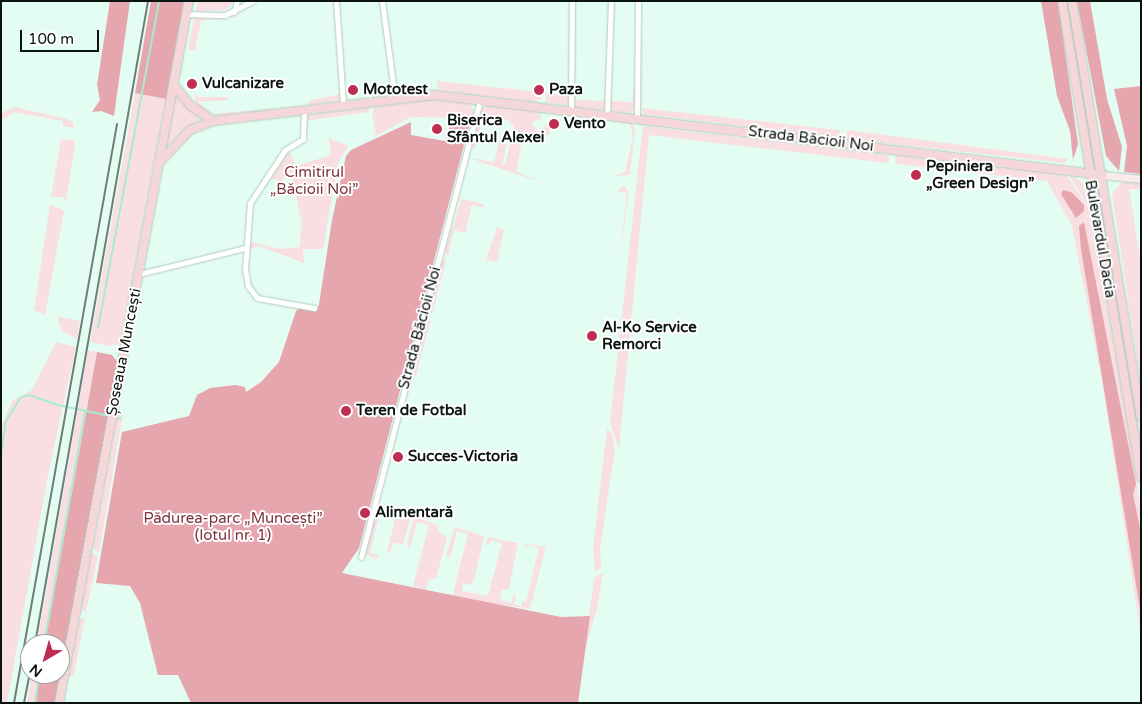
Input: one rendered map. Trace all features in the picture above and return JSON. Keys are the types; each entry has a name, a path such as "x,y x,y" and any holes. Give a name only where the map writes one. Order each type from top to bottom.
{"main road":[{"name":"Șoseaua Muncești","path":"59,703 189,1"},
{"name":"Bulevardul Dacia","path":"1062,1 1089,174 1141,477"},
{"name":"Bulevardul Dacia","path":"1072,1 1103,175 1141,416"},
{"path":"174,85 191,106 213,121"},
{"name":"Strada Băcioii Noi","path":"158,164 190,130 213,121 343,104 434,95 607,114 1141,179"}],"street":[{"path":"234,12 237,1"},
{"path":"187,14 210,16 234,12 253,1"},
{"path":"336,1 343,104"},
{"path":"382,1 395,98"},
{"path":"571,110 572,1"},
{"path":"607,114 611,1"},
{"path":"638,1 638,118"},
{"name":"Strada Băcioii Noi","path":"360,557 480,100"},
{"path":"304,109 303,139 285,150 250,203 245,248 246,278 254,296 314,308"},
{"path":"139,274 245,248"}],"green space":[{"path":"110,1 130,1 114,116 101,111 92,112 100,100 97,85"},
{"path":"151,1 184,1 166,99 135,93"},
{"path":"198,1 233,1 227,10 196,11"},
{"path":"1041,1 1058,1 1078,144 1073,160 1070,131 1057,96"},
{"path":"1066,1 1068,1 1093,147 1090,148"},
{"path":"1077,1 1090,1 1107,99 1122,147 1119,171 1106,156"},
{"path":"232,15 238,16 201,21 195,50 188,50 194,18 210,19"},
{"path":"636,72 634,110 628,113 612,111 611,101 632,102"},
{"path":"437,81 540,92 542,99 532,102 438,90"},
{"path":"425,85 427,90 397,93 397,87"},
{"path":"1141,86 1141,174 1124,172 1127,146 1114,89"},
{"path":"194,90 197,97 228,97 229,100 197,102 214,114 279,108 216,116 196,105"},
{"path":"135,93 166,99 120,344 109,346 90,342"},
{"path":"545,93 569,95 568,105 546,103"},
{"path":"340,94 340,100 309,105 309,101"},
{"path":"177,96 200,119 167,145 175,97"},
{"path":"426,99 470,103 474,113 471,118 411,117 376,136 372,113 375,106"},
{"path":"575,100 606,101 604,110 575,107"},
{"path":"489,104 537,109 542,119 532,122 533,126 537,132 545,127 546,123 550,128 549,135 523,137 516,172 552,186 469,158 494,162 499,141 507,145 502,164 505,165 514,127 509,121 484,113 475,149 472,148 481,110"},
{"path":"15,107 67,119 73,122 74,128 63,126 63,121 14,112 1,121 1,113"},
{"path":"371,107 368,112 306,121 308,115"},
{"path":"642,108 840,130 840,138 643,114"},
{"path":"574,116 632,123 635,130 630,175 613,176 625,172 633,136 630,124"},
{"name":"Pădurea-parc „Muncești” (lotul nr. 1)","path":"452,120 469,126 359,548 342,573 561,617 590,616 578,703 191,703 178,675 158,675 140,603 130,586 96,583 122,432 189,416 197,395 210,388 235,385 245,387 246,392 261,382 279,362 296,311 301,307 316,312 319,304 332,220 346,156 351,150 411,122 411,135 445,141"},
{"path":"643,126 889,155 889,163 649,135 619,449 610,423"},
{"path":"847,130 1068,159 1065,163 847,139"},
{"name":"Cimitirul „Băcioii Noi”","path":"329,138 348,146 338,164 323,249 303,249 304,263 259,246 247,250 251,242 281,249 300,247 301,220 292,178 284,177 282,181 267,178 289,151 296,166 331,155"},
{"path":"61,139 74,140 75,144 66,202 63,197 51,197"},
{"path":"895,155 1066,175 1089,208 1125,405 1141,509 1141,636 1102,381 1072,226 1047,181 896,164"},
{"path":"1068,174 1083,183 1088,204 1087,204"},
{"path":"1122,182 1141,182 1141,190 1129,189 1141,263 1141,385 1112,193"},
{"path":"623,185 629,192 619,260 627,193 617,192"},
{"path":"1063,190 1071,192 1084,205 1084,211 1076,218 1061,194"},
{"path":"462,199 483,204 485,208 472,205 465,233 454,230 448,256 444,252"},
{"path":"50,204 64,211 45,315 34,310"},
{"path":"1099,205 1102,205 1113,268 1141,435 1141,453"},
{"path":"1084,222 1136,484 1133,494 1141,533 1141,615 1081,249 1079,226"},
{"path":"497,227 504,230 497,262 488,260 485,264"},
{"path":"447,258 432,314 429,309 442,261"},
{"path":"57,316 80,321 77,339 61,330"},
{"path":"431,320 416,376 414,375 416,358 426,323"},
{"path":"56,342 76,347 49,470 7,703 1,703 1,427 13,400 32,390"},
{"path":"88,350 97,352 47,634 39,634"},
{"path":"97,352 112,355 117,361 110,409 68,634 47,634"},
{"path":"117,412 123,414 99,553 93,548"},
{"path":"607,429 612,433 615,450 600,548 601,568 595,572 593,548"},
{"path":"393,510 408,514 410,520 403,544 393,543 390,553 387,552 396,515"},
{"path":"418,517 439,526 438,531 447,537 436,579 429,579 426,590 413,586 429,525 417,522 410,548 407,545 412,522"},
{"path":"374,518 378,519 370,553 380,556 376,559 366,554"},
{"path":"455,527 484,536 474,580 471,585 463,584 462,591 488,596 502,543 491,540 489,545 486,544 488,537 518,543 509,589 502,590 500,600 511,603 514,594 516,595 514,604 521,606 522,601 526,602 539,548 528,545 524,549 526,544 546,547 530,609 452,597 468,534 457,531 450,558 446,556"},
{"path":"90,552 98,556 86,612 81,609"},
{"path":"603,573 597,608 585,650 594,578"},
{"path":"85,617 74,675 70,676 70,666 79,619"},
{"path":"30,684 39,684 36,703 27,703"},
{"path":"39,684 59,684 55,703 36,703"}],"waterway":[{"path":"98,328 159,1"},
{"path":"1,455 6,421 21,397 29,395 58,405 110,416"},
{"path":"46,634 85,411"},
{"path":"114,417 121,419"},
{"path":"35,703 38,684"}],"railway":[{"path":"37,634 148,1"},
{"path":"14,703 117,124"},
{"path":"24,703 28,684"}],"place":[{"name":"Vulcanizare","path":"192,84"},
{"name":"Mototest","path":"353,90"},
{"name":"Paza","path":"539,90"},
{"name":"Vento","path":"554,124"},
{"name":"Biserica Sfântul Alexei","path":"437,129"},
{"name":"Pepiniera „Green Design”","path":"916,175"},
{"name":"Al-Ko Service Remorci","path":"592,336"},
{"name":"Teren de Fotbal","path":"346,411"},
{"name":"Succes-Victoria","path":"398,457"},
{"name":"Alimentară","path":"365,513"}]}
